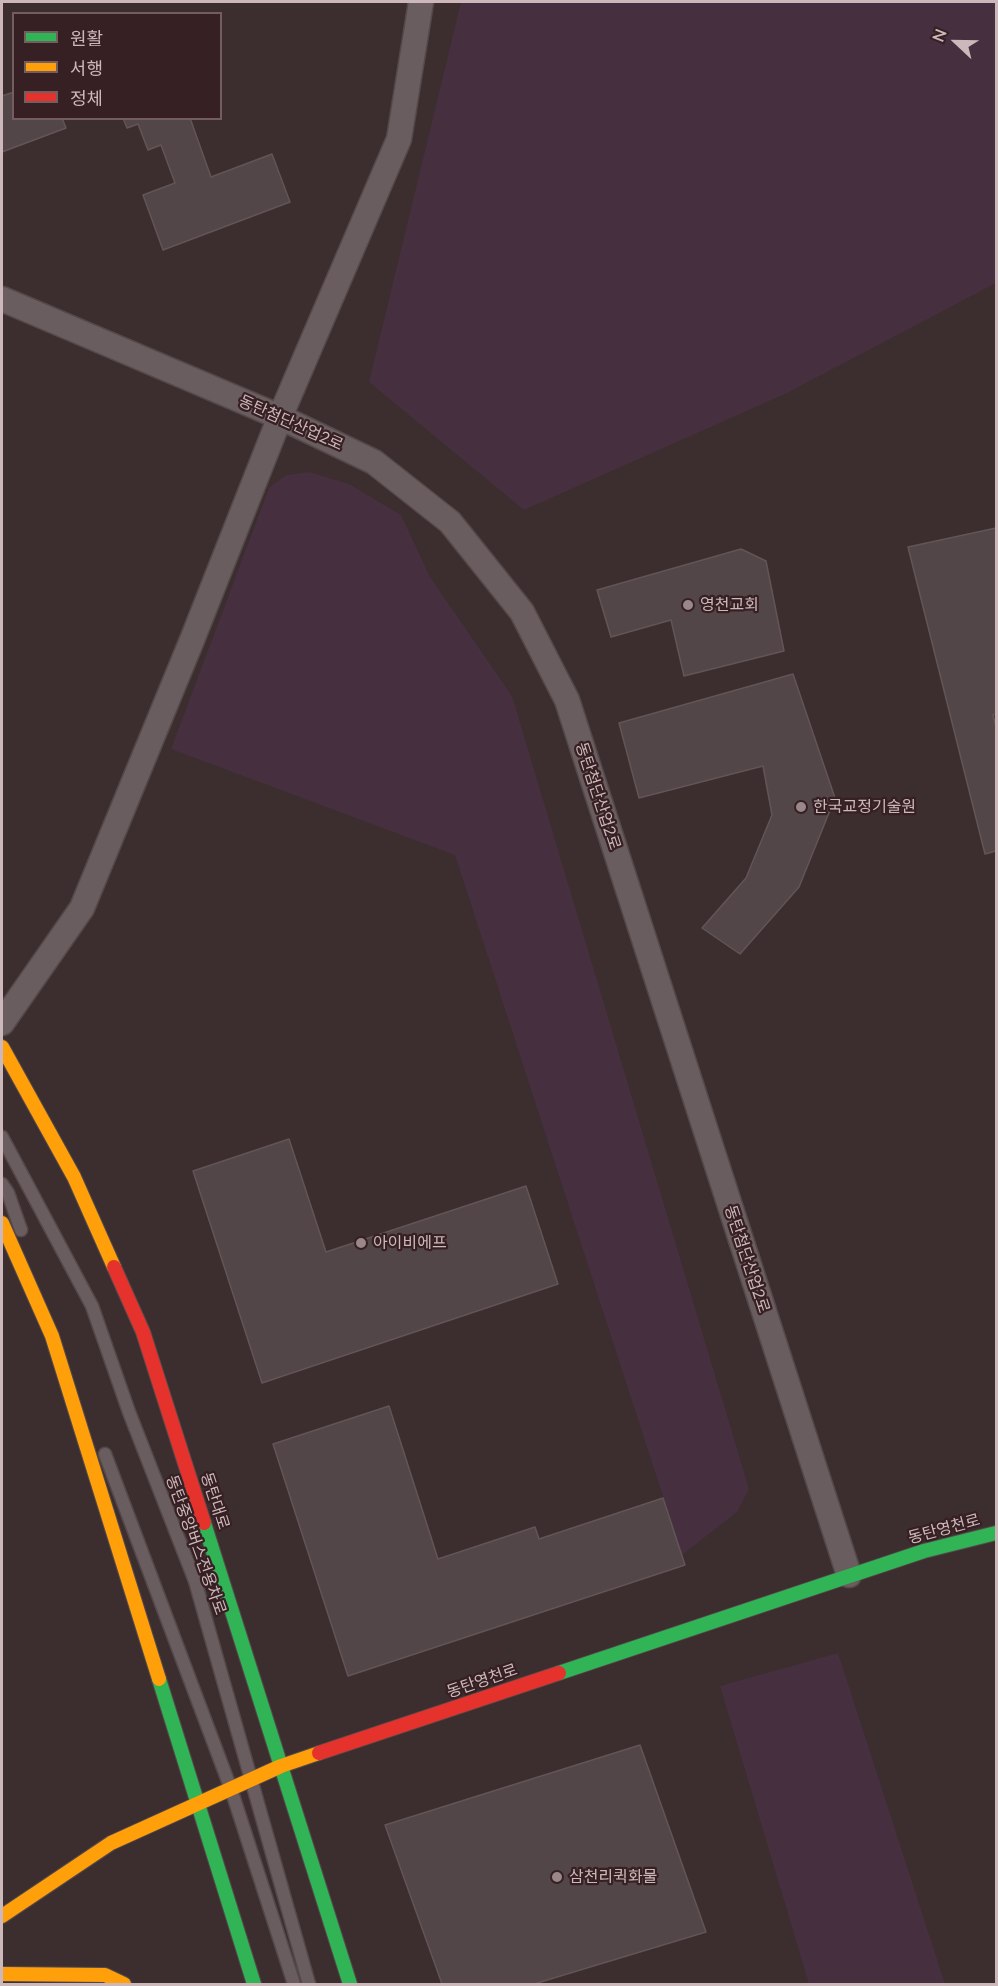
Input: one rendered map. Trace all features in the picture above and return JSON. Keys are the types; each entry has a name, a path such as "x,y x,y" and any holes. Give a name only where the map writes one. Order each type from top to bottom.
{"main road":[{"name":"동탄대로","path":"2,1047 74,1177 143,1332 350,1984"},
{"path":"2,1223 52,1336 254,1984"},
{"name":"동탄영천로","path":"2,1916 111,1843 281,1766 849,1575 924,1551 996,1533"},
{"path":"2,1974 105,1975 124,1984"}],"street":[{"path":"2,1023 82,908 280,417 399,140 421,2"},
{"name":"동탄첨단산업2로","path":"2,299 280,417 374,462 450,522 522,612 567,700 849,1575"}],"lane":[{"name":"동탄중앙버스전용차로","path":"2,1137 92,1306 129,1412 195,1581 253,1779 309,1984"},
{"path":"2,1184 8,1193 24,1238"},
{"path":"37,1272 83,1396"},
{"path":"100,1441 231,1789 294,1984"}],"shaded area":[{"path":"461,2 996,2 996,283 787,393 524,510 369,382"},
{"path":"309,472 349,484 401,515 430,577 512,696 749,1489 737,1512 682,1555 455,855 171,749 269,488 286,475"},
{"path":"838,1653 945,1984 809,1984 720,1686"}],"building":[{"path":"12,93 12,120 63,120 66,128 2,152 2,96"},
{"path":"124,120 191,120 211,177 272,154 290,202 163,250 143,195 175,183 161,145 148,150 138,124 127,128"},
{"path":"996,528 996,714 993,715 996,727 996,851 985,854 908,547"},
{"name":"영천교회","path":"741,549 766,561 784,651 684,676 671,620 611,637 597,590"},
{"name":"한국교정기술원","path":"793,674 835,798 799,887 740,954 702,928 746,878 772,815 763,766 639,798 619,723"},
{"path":"289,1139 326,1252 526,1186 558,1284 262,1383 193,1171"},
{"path":"389,1406 438,1559 535,1527 539,1539 663,1498 685,1565 348,1676 273,1444"},
{"path":"640,1745 706,1932 534,1984 442,1984 385,1825"}],"traffic: fast":[{"path":"204,1523 350,1984"},
{"path":"559,1673 924,1551 996,1533"},
{"path":"159,1679 254,1984"}],"traffic: slow":[{"path":"2,1047 74,1177 114,1267"},
{"path":"2,1223 52,1336 159,1679"},
{"path":"2,1916 111,1843 281,1766 319,1753"},
{"path":"2,1974 105,1975 124,1984"}],"traffic: jam":[{"path":"114,1267 143,1332 204,1523"},
{"path":"319,1753 559,1673"}],"place":[{"name":"영천교회","path":"688,605"},
{"name":"한국교정기술원","path":"801,807"},
{"name":"아이비에프","path":"361,1243"},
{"name":"삼천리퀵화물","path":"557,1877"}]}
